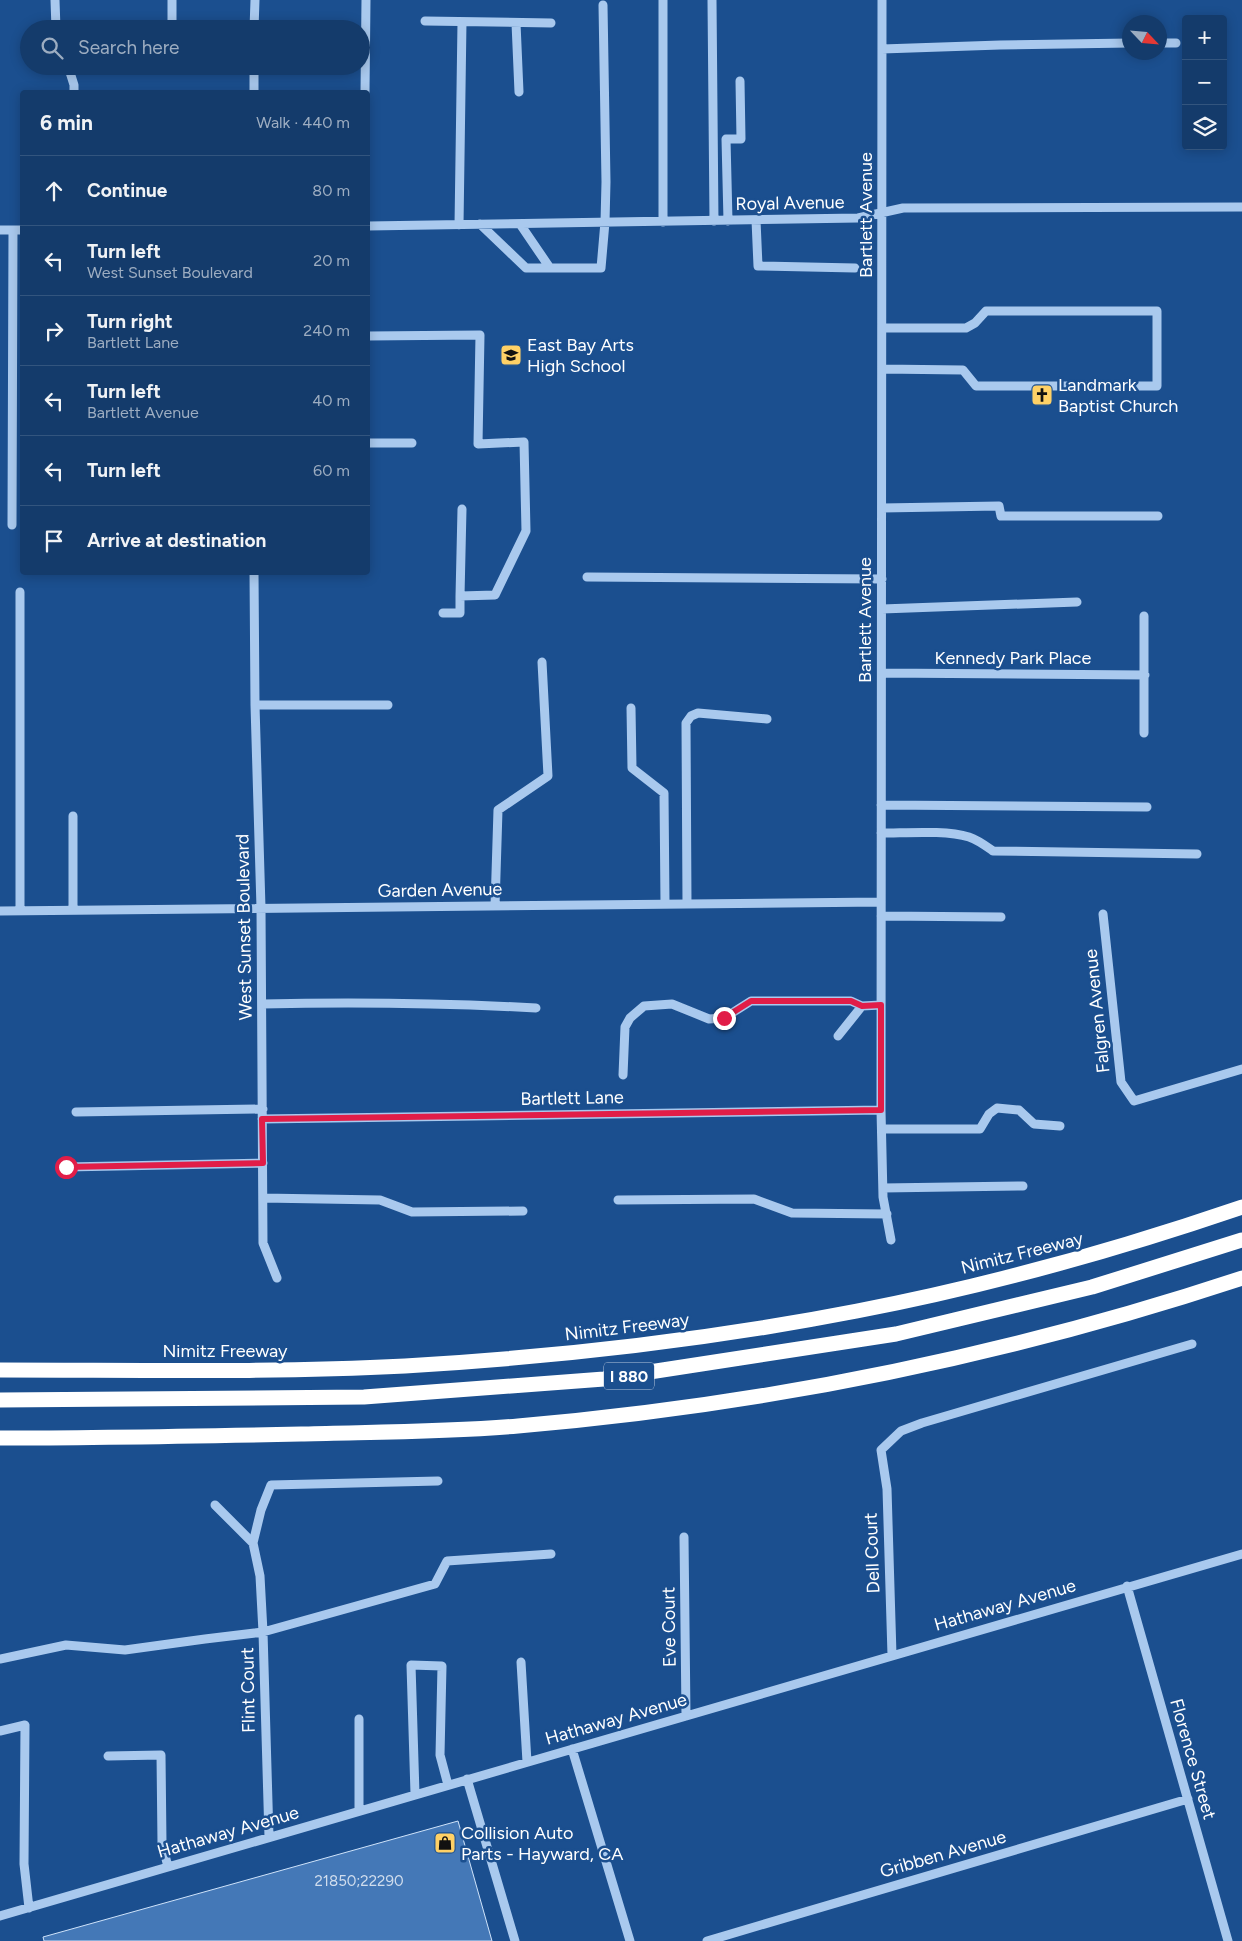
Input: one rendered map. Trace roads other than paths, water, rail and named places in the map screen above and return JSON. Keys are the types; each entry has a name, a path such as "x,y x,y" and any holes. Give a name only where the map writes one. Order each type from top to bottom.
{"highway":[{"name":"Nimitz Freeway","path":"0,1370 281,1370 402,1366 510,1359 636,1346 858,1311 968,1287 1079,1259 1242,1207"},
{"name":"I 880","path":"0,1400 364,1398 604,1379 896,1334 1092,1287 1242,1240"},
{"name":"I 880","path":"0,1438 406,1432 516,1426 640,1413 865,1376 985,1351 1092,1323 1242,1278"},
{"path":"0,1445 84,1438"}],"street":[{"path":"54,0 55,20"},
{"path":"172,0 172,20"},
{"path":"254,20 255,0"},
{"path":"366,0 366,20"},
{"path":"663,0 663,222"},
{"path":"712,0 714,221"},
{"name":"Bartlett Avenue","path":"882,0 881,1110 882,1188 891,1240"},
{"path":"480,224 526,268 600,268 606,222 603,5"},
{"path":"425,21 551,23"},
{"path":"459,225 462,22"},
{"path":"516,23 519,92"},
{"path":"882,49 1122,43"},
{"path":"1167,43 1176,43"},
{"path":"71,75 74,90"},
{"path":"254,75 254,90"},
{"path":"365,75 365,90"},
{"path":"728,221 726,139 741,139 740,81"},
{"name":"Royal Avenue","path":"370,226 858,218 903,208 1242,206"},
{"path":"756,220 758,266 855,268"},
{"path":"520,224 550,268"},
{"path":"0,230 18,230 12,524"},
{"path":"882,328 966,328 975,324 986,311 1157,311 1157,386 976,386 963,370 882,369"},
{"path":"370,336 480,335 478,444 524,442 526,532 495,595 460,596"},
{"path":"370,443 412,443"},
{"path":"882,508 999,506 1001,516 1158,516"},
{"path":"442,613 460,613 462,509"},
{"name":"West Sunset Boulevard","path":"254,575 255,705 261,908 263,1243 277,1278"},
{"path":"587,577 882,580"},
{"path":"20,592 20,911"},
{"path":"882,609 1077,602"},
{"path":"1144,616 1144,733"},
{"path":"495,906 498,810 548,776 542,662"},
{"name":"Kennedy Park Place","path":"882,673 1144,675"},
{"path":"255,705 388,705"},
{"path":"631,708 632,768 664,793 665,904"},
{"path":"687,904 686,723 691,716 698,713 766,719"},
{"path":"882,805 1147,807"},
{"path":"73,816 73,910"},
{"path":"881,833 952,834 979,841 993,851 1197,854"},
{"name":"Garden Avenue","path":"0,911 881,902"},
{"name":"Falgren Avenue","path":"1103,914 1121,1082 1134,1101 1242,1069"},
{"path":"881,916 1000,916"},
{"path":"623,1075 625,1027 630,1018 644,1006 672,1004 709,1019 724,1018 751,1001 851,1001 862,1006 881,1005"},
{"path":"262,1004 346,1002 448,1003 536,1008"},
{"path":"838,1036 862,1006"},
{"path":"882,1129 980,1129 989,1114 997,1108 1019,1110 1034,1124 1060,1126"},
{"path":"76,1112 262,1109"},
{"name":"Bartlett Lane","path":"262,1119 881,1110"},
{"path":"66,1167 263,1163"},
{"path":"882,1188 1023,1186"},
{"path":"263,1198 380,1200 412,1212 524,1211"},
{"path":"618,1200 754,1199 792,1213 887,1214"},
{"name":"Dell Court","path":"892,1655 887,1489 881,1450 902,1430 922,1423 1192,1344"},
{"path":"253,1543 261,1510 271,1485 438,1481"},
{"path":"215,1505 253,1543"},
{"name":"Eve Court","path":"684,1537 686,1716"},
{"name":"Flint Court","path":"253,1543 260,1576 269,1837"},
{"path":"0,1659 66,1645 125,1650 263,1632 435,1584 447,1561 551,1554"},
{"name":"Hathaway Avenue","path":"0,1916 1242,1554"},
{"name":"Florence Street","path":"1127,1586 1228,1941"},
{"path":"521,1662 527,1762"},
{"path":"415,1794 411,1665 442,1666 440,1755 448,1785"},
{"path":"359,1718 359,1811"},
{"path":"0,1731 25,1725 24,1864 29,1908"},
{"path":"572,1749 630,1941"},
{"path":"108,1756 161,1755 162,1843 168,1867"},
{"path":"467,1779 515,1941"},
{"name":"Gribben Avenue","path":"707,1941 1188,1799"}],"place":[{"name":"East Bay Arts High School","path":"511,355"},
{"name":"Landmark Baptist Church","path":"1042,395"},
{"name":"Collision Auto Parts - Hayward, CA","path":"445,1843"}]}
